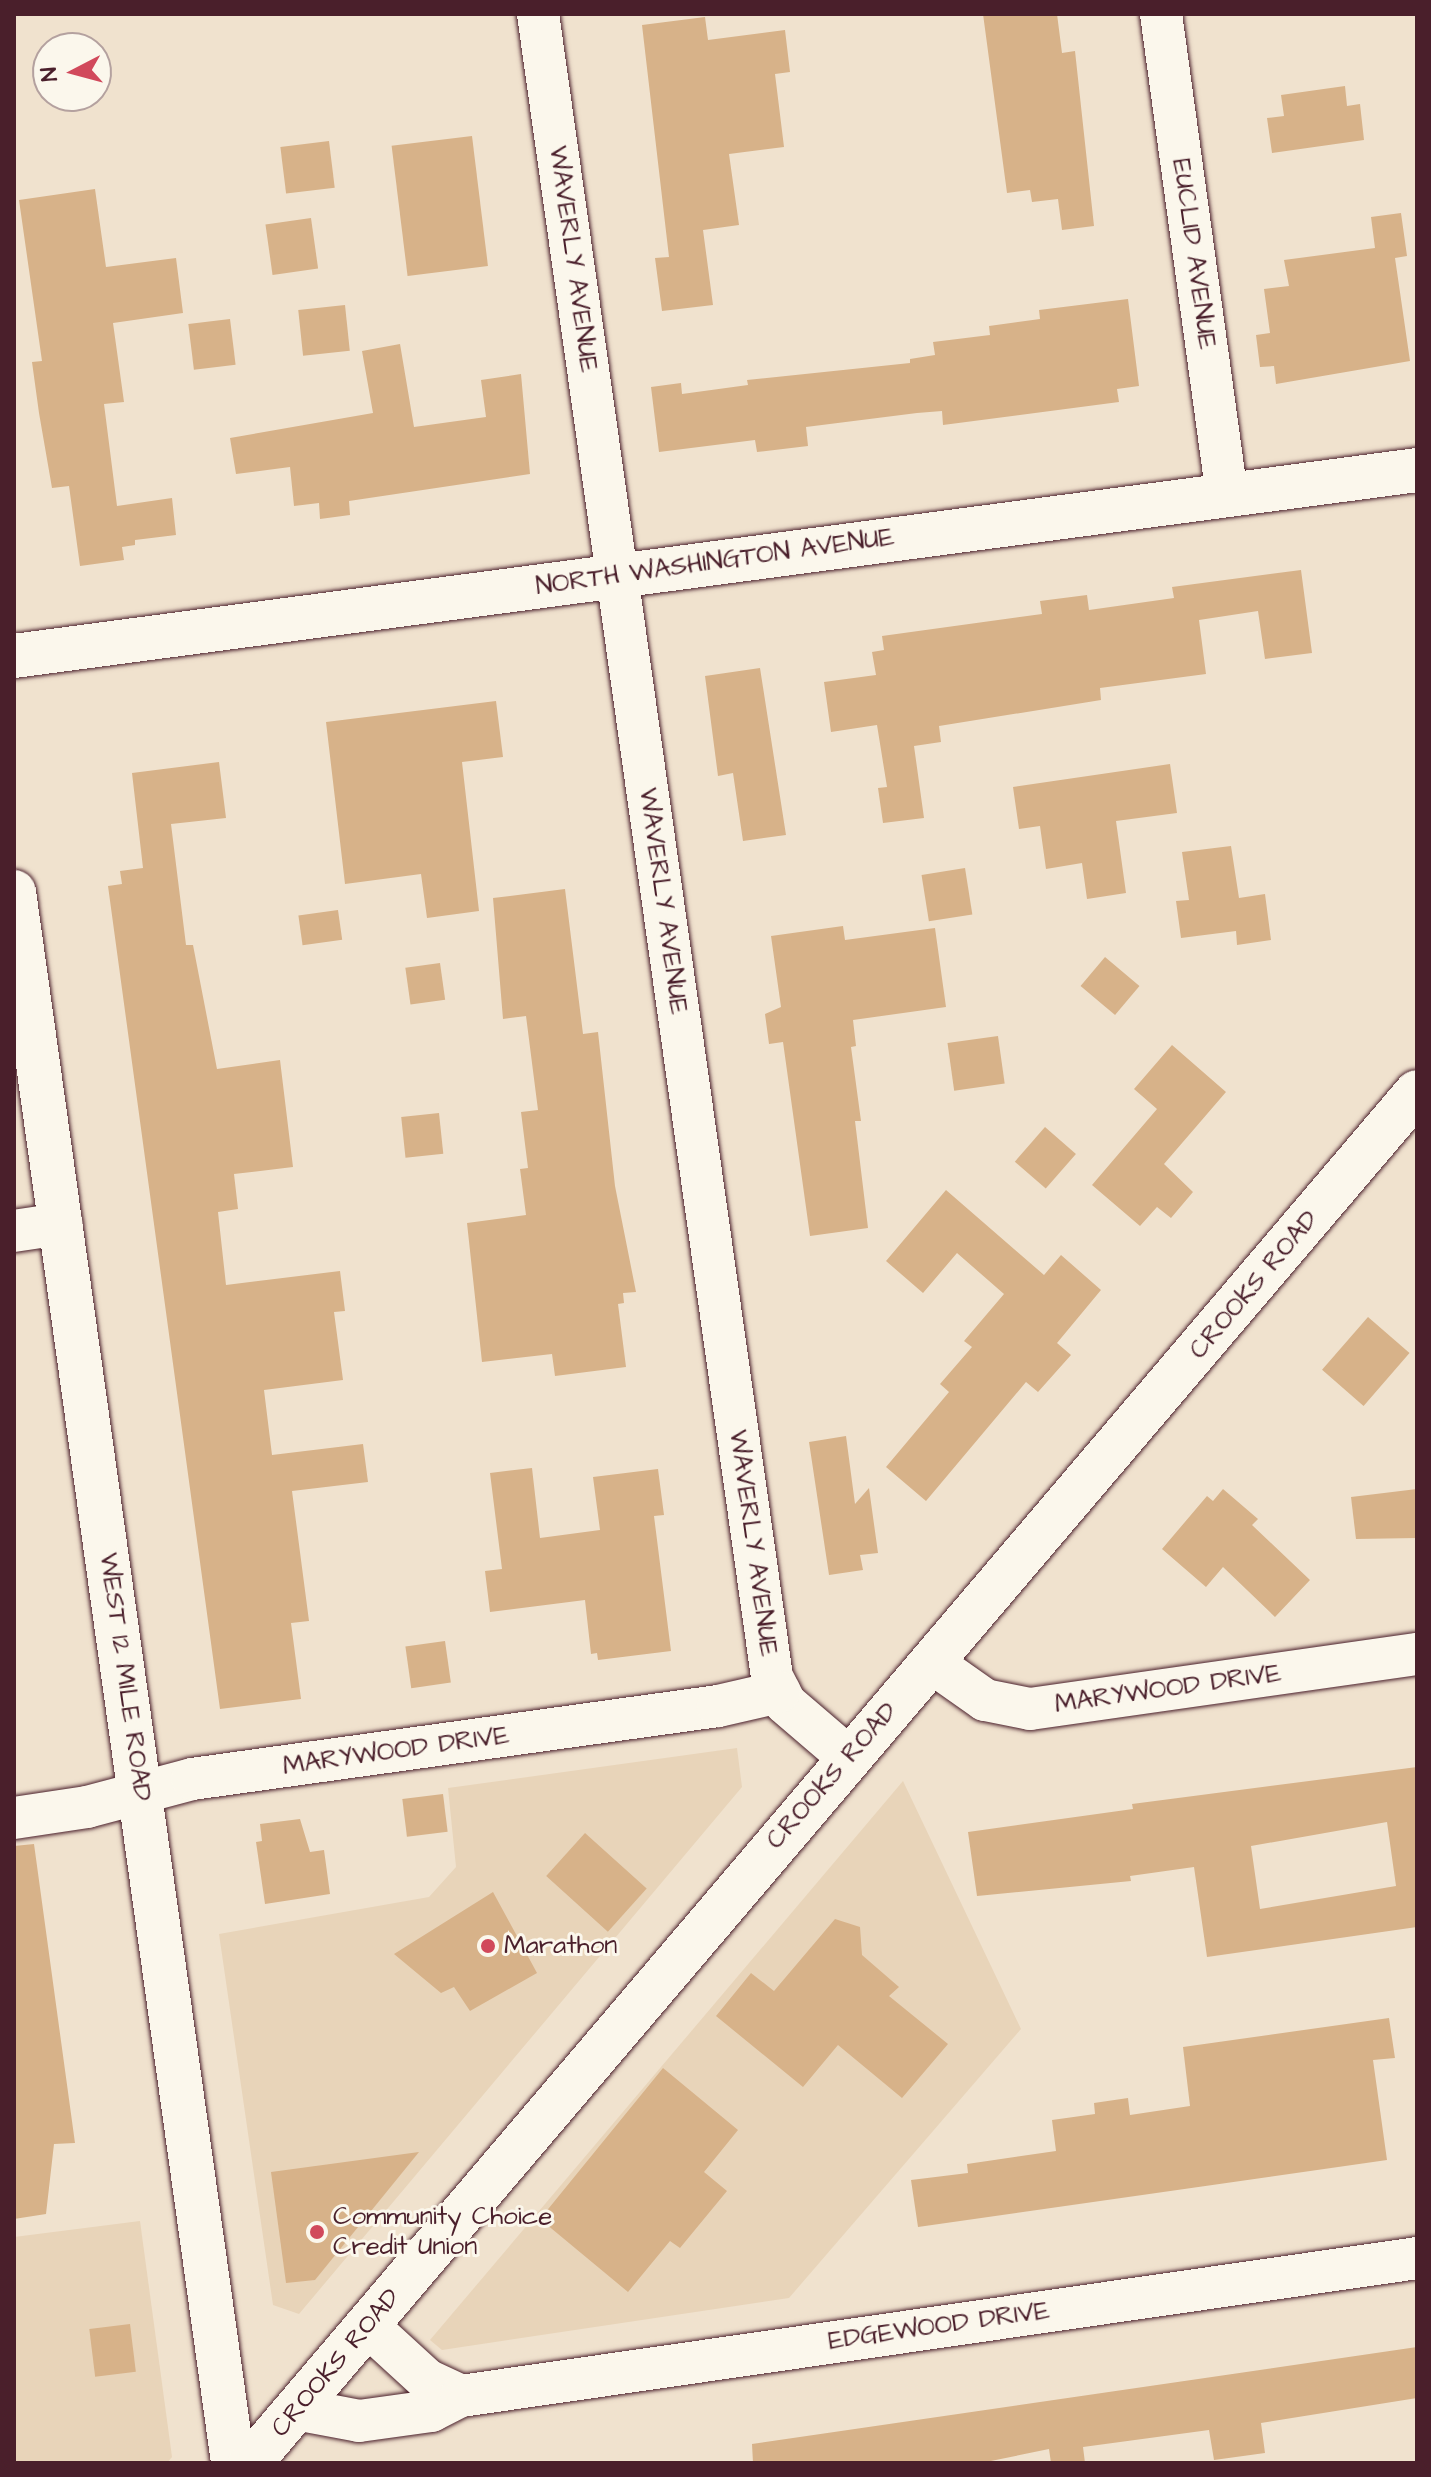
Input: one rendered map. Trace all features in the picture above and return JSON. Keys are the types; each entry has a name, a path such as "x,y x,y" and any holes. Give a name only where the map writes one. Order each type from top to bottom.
{"main road":[{"name":"NORTH WASHINGTON AVENUE","path":"14,656 1417,470"},
{"name":"WEST 12 MILE ROAD","path":"14,892 233,2463"},
{"name":"CROOKS ROAD","path":"250,2463 1417,1092"}],"street":[{"name":"WAVERLY AVENUE","path":"538,14 768,1653 779,1692 848,1757"},
{"name":"EUCLID AVENUE","path":"1161,14 1227,494"},
{"path":"14,1231 61,1224"},
{"name":"MARYWOOD DRIVE","path":"931,1662 985,1700 1030,1709 1417,1654"},
{"name":"MARYWOOD DRIVE","path":"14,1818 192,1779 718,1706 779,1692"},
{"name":"EDGEWOOD DRIVE","path":"296,2409 359,2421 431,2411 461,2396 1417,2258"},
{"path":"368,2326 427,2380 461,2396"}],"shaded area":[{"path":"737,1748 742,1787 299,2314 273,2305 219,1934 429,1897 456,1867 448,1788"},
{"path":"903,1781 1021,2029 789,2298 442,2350 430,2340"},
{"path":"140,2221 172,2457 167,2463 14,2463 14,2237"}],"building":[{"path":"983,14 1057,14 1062,53 1075,51 1094,226 1062,230 1058,199 1032,202 1030,190 1007,193"},
{"path":"705,17 708,40 785,30 790,72 775,74 784,147 729,154 739,225 703,230 713,305 662,311 655,258 669,257 642,25"},
{"path":"1345,86 1347,106 1360,104 1364,140 1272,153 1267,118 1284,116 1281,95"},
{"path":"472,136 488,266 408,276 392,146"},
{"path":"329,141 335,188 286,194 280,147"},
{"path":"95,189 106,267 176,258 183,313 113,323 124,402 104,404 117,506 172,498 176,535 135,540 135,545 122,547 124,560 80,566 69,486 52,488 39,413 32,362 42,361 19,200"},
{"path":"1401,213 1407,256 1395,258 1410,361 1276,384 1274,366 1260,367 1256,335 1270,333 1264,289 1289,286 1284,260 1375,248 1371,217"},
{"path":"311,218 318,269 273,275 265,224"},
{"path":"1128,299 1139,386 1117,389 1119,402 943,425 942,411 917,413 806,427 808,446 757,452 755,440 659,452 651,387 681,383 682,394 748,385 747,380 910,363 910,359 935,355 933,342 990,335 989,326 1040,319 1039,310"},
{"path":"345,305 350,351 303,356 298,310"},
{"path":"230,319 236,365 194,370 188,324"},
{"path":"400,344 414,427 486,417 481,380 521,374 530,474 349,501 350,515 320,519 319,503 294,506 290,467 236,474 230,438 373,413 362,351"},
{"path":"1301,570 1312,653 1265,659 1258,611 1199,620 1206,674 1100,688 1101,700 939,726 941,742 914,746 924,818 883,823 878,788 887,787 877,725 831,732 824,682 876,675 872,652 884,650 882,636 1042,614 1040,601 1087,595 1089,610 1174,598 1172,587"},
{"path":"760,668 786,835 743,841 733,773 718,776 705,676"},
{"path":"496,701 503,757 462,762 479,911 427,918 421,874 345,884 326,722"},
{"path":"219,762 226,818 171,824 186,945 193,945 217,1069 280,1060 293,1167 234,1174 238,1209 218,1212 226,1285 340,1271 345,1311 334,1312 343,1380 264,1390 272,1455 363,1444 368,1482 292,1491 309,1621 291,1623 301,1699 220,1709 108,886 122,884 120,871 143,868 132,773"},
{"path":"1170,764 1177,813 1116,821 1126,893 1087,899 1082,863 1046,869 1040,826 1019,829 1013,787"},
{"path":"1231,846 1239,898 1265,894 1271,940 1237,945 1236,931 1181,938 1176,901 1189,900 1182,852"},
{"path":"965,868 972,914 929,921 922,875"},
{"path":"565,889 583,1034 598,1032 615,1186 636,1292 623,1293 624,1303 618,1304 626,1367 555,1376 552,1354 482,1362 467,1223 526,1215 520,1169 528,1168 521,1112 538,1110 526,1016 503,1019 493,898"},
{"path":"338,910 342,940 303,945 298,916"},
{"path":"843,926 845,940 935,928 946,1007 853,1020 856,1046 851,1047 861,1121 855,1121 868,1228 810,1236 783,1042 769,1044 765,1014 781,1007 771,936"},
{"path":"1105,957 1139,986 1115,1015 1081,986"},
{"path":"440,963 445,1000 410,1005 405,968"},
{"path":"998,1036 1005,1084 954,1091 947,1043"},
{"path":"1172,1045 1226,1092 1164,1164 1193,1192 1171,1218 1157,1207 1140,1226 1092,1185 1157,1109 1134,1089"},
{"path":"439,1113 443,1154 405,1158 401,1117"},
{"path":"1045,1127 1076,1154 1046,1189 1015,1162"},
{"path":"946,1190 1044,1275 1061,1255 1101,1290 1057,1343 1071,1355 1038,1392 1026,1382 926,1501 886,1467 949,1392 940,1384 972,1347 964,1341 1004,1294 957,1253 923,1293 886,1261"},
{"path":"1368,1317 1410,1353 1364,1406 1322,1370"},
{"path":"846,1436 855,1504 869,1488 878,1553 860,1555 863,1570 829,1575 809,1442"},
{"path":"532,1468 540,1538 600,1530 593,1477 658,1469 664,1515 654,1516 671,1651 598,1660 597,1653 591,1654 585,1600 490,1612 485,1571 502,1569 490,1473"},
{"path":"1223,1489 1258,1519 1252,1525 1310,1580 1275,1617 1223,1567 1206,1587 1162,1549 1207,1496 1213,1501"},
{"path":"1417,1489 1417,1538 1356,1539 1351,1497"},
{"path":"445,1641 451,1683 411,1688 405,1647"},
{"path":"1417,1767 1417,1927 1207,1957 1194,1867 1130,1876 1131,1881 977,1896 968,1832 1133,1809 1132,1804","holes":["1387,1822 1396,1886 1260,1909 1251,1846"]},
{"path":"443,1794 448,1832 407,1837 402,1799"},
{"path":"300,1819 310,1852 324,1850 330,1894 265,1904 256,1842 262,1841 260,1824"},
{"path":"585,1833 647,1889 608,1932 546,1876"},
{"path":"34,1844 75,2143 54,2144 46,2214 14,2219 14,1846"},
{"path":"493,1892 537,1973 470,2011 454,1987 441,1993 394,1954"},
{"path":"835,1919 860,1927 862,1955 899,1987 889,1996 948,2044 902,2098 838,2045 803,2087 716,2016 751,1973 774,1991"},
{"path":"1389,2018 1395,2058 1373,2060 1387,2160 918,2227 911,2180 968,2173 967,2164 1056,2151 1052,2120 1095,2114 1094,2103 1128,2098 1130,2115 1190,2106 1183,2047"},
{"path":"663,2068 738,2130 704,2172 727,2191 680,2248 670,2241 628,2292 540,2219"},
{"name":"Community Choice Credit Union","path":"419,2152 315,2280 286,2283 271,2172"},
{"path":"130,2324 136,2372 95,2377 89,2329"},
{"path":"1417,2347 1417,2398 1261,2423 1265,2453 1214,2460 1209,2430 1083,2447 1085,2463 1051,2463 1049,2449 981,2463 753,2463 752,2444"}],"place":[{"name":"Marathon","path":"488,1946"},
{"name":"Community Choice Credit Union","path":"317,2232"}]}
